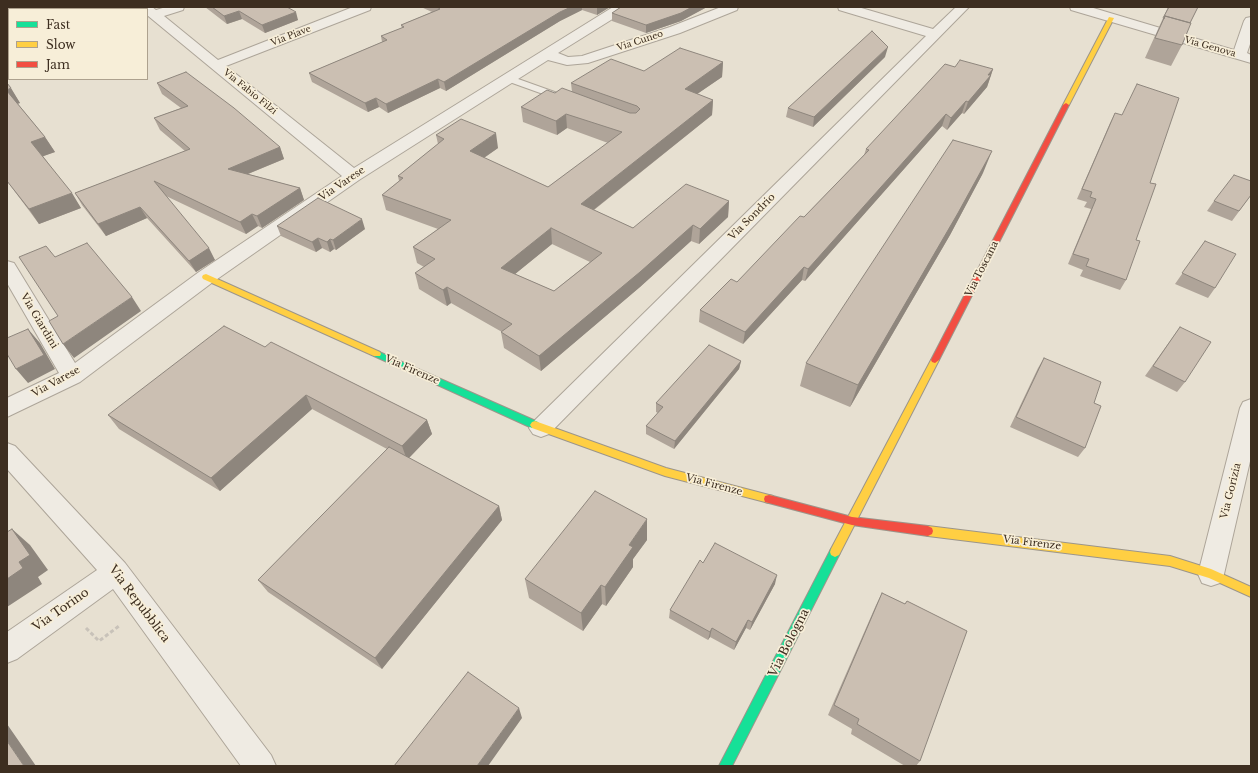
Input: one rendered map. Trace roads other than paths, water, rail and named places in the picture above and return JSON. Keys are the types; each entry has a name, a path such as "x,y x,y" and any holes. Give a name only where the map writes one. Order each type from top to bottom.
{"street":[{"path":"148,10 178,7"},
{"name":"Via Piave","path":"218,65 366,7"},
{"name":"Via Varese","path":"7,408 72,376 206,277 353,176 622,7"},
{"name":"Via Cuneo","path":"545,54 567,61 583,60 675,30 732,7"},
{"path":"844,7 934,34"},
{"name":"Via Sondrio","path":"541,428 934,34 963,7"},
{"name":"Via Genova","path":"1076,7 1245,57"},
{"name":"Via Fabio Filzi","path":"148,10 218,65 353,176"},
{"name":"Via Toscana","path":"852,521 1111,18"},
{"path":"1245,57 1251,21"},
{"name":"Via Giardini","path":"7,267 72,376"},
{"name":"Via Firenze","path":"206,277 541,428 665,472 852,521 1152,558 1190,566 1251,592"},
{"name":"Via Gorizia","path":"1211,574 1251,408"},
{"name":"Via Repubblica","path":"7,453 116,572 260,766"},
{"name":"Via Bologna","path":"725,766 852,521"},
{"name":"Via Torino","path":"7,649 116,572"}],"lane":[{"path":"508,78 567,100"}]}
